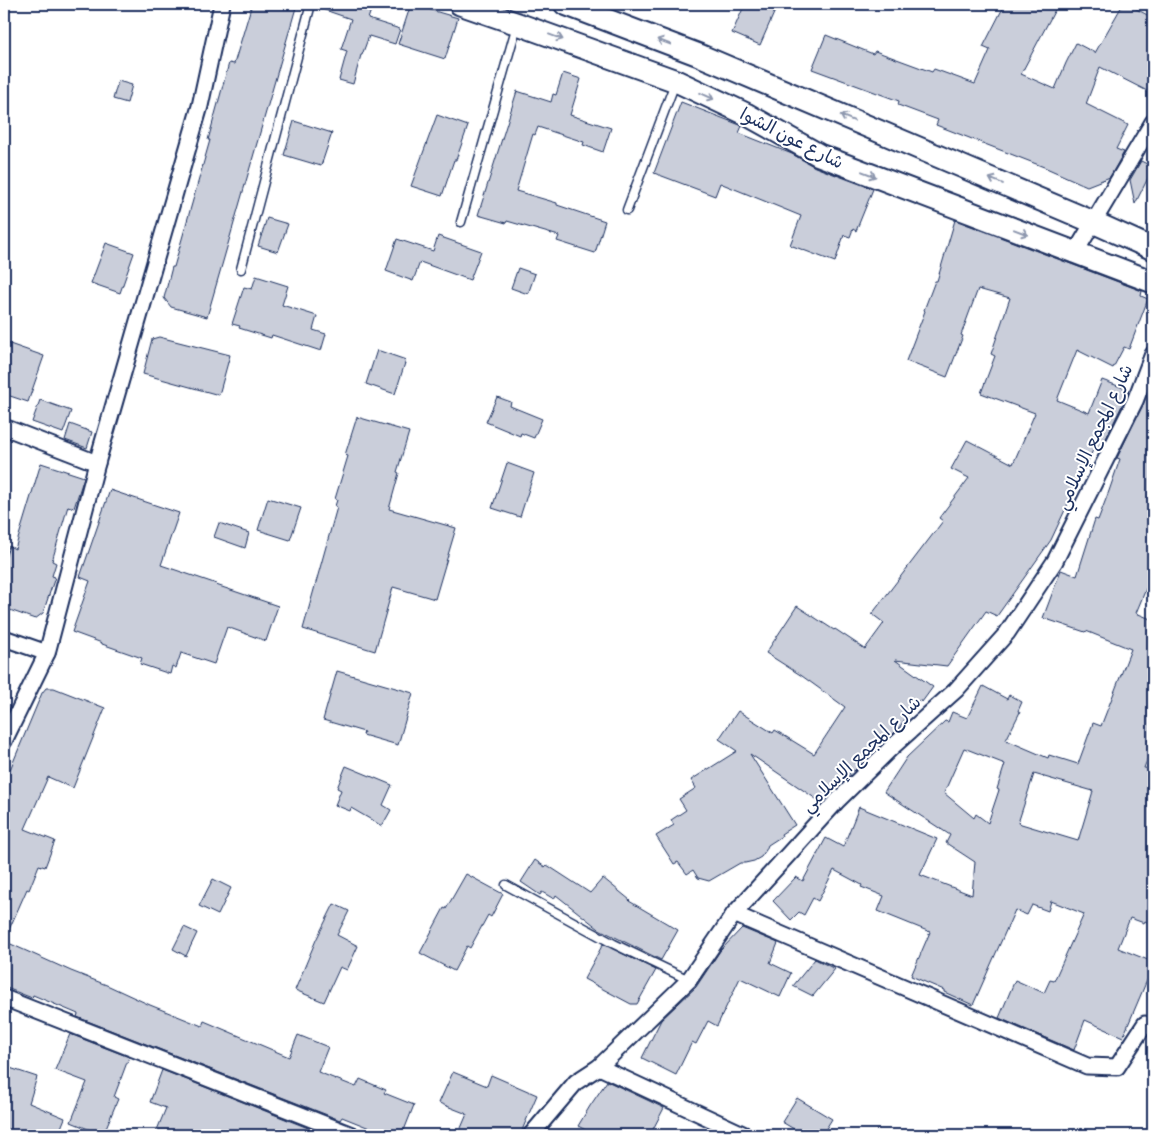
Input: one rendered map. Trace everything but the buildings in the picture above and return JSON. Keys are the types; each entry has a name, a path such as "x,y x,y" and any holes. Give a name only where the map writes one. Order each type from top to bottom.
{"main road":[{"name":"شارع عون الشوا","path":"460,4 676,81 746,114 819,155 1153,282"},
{"name":"شارع عون الشوا","path":"566,4 699,55 1153,249"}],"street":[{"path":"4,738 47,653 97,463 200,106 222,4"},
{"path":"1075,253 1153,122"},
{"name":"شارع المجمع الإسلامي","path":"531,1135 576,1082 599,1067 689,980 734,914 836,802 890,749 956,690 1007,633 1055,561 1135,401 1153,354"},
{"path":"4,427 97,463"},
{"path":"4,638 47,653"},
{"path":"734,914 1087,1066 1117,1067 1145,1024 1153,1028"},
{"path":"4,998 352,1135"},
{"path":"599,1067 745,1135"}],"lane":[{"path":"241,269 311,4"},
{"path":"461,222 518,24"},
{"path":"627,210 676,81"},
{"path":"506,885 614,944 689,980"}]}
